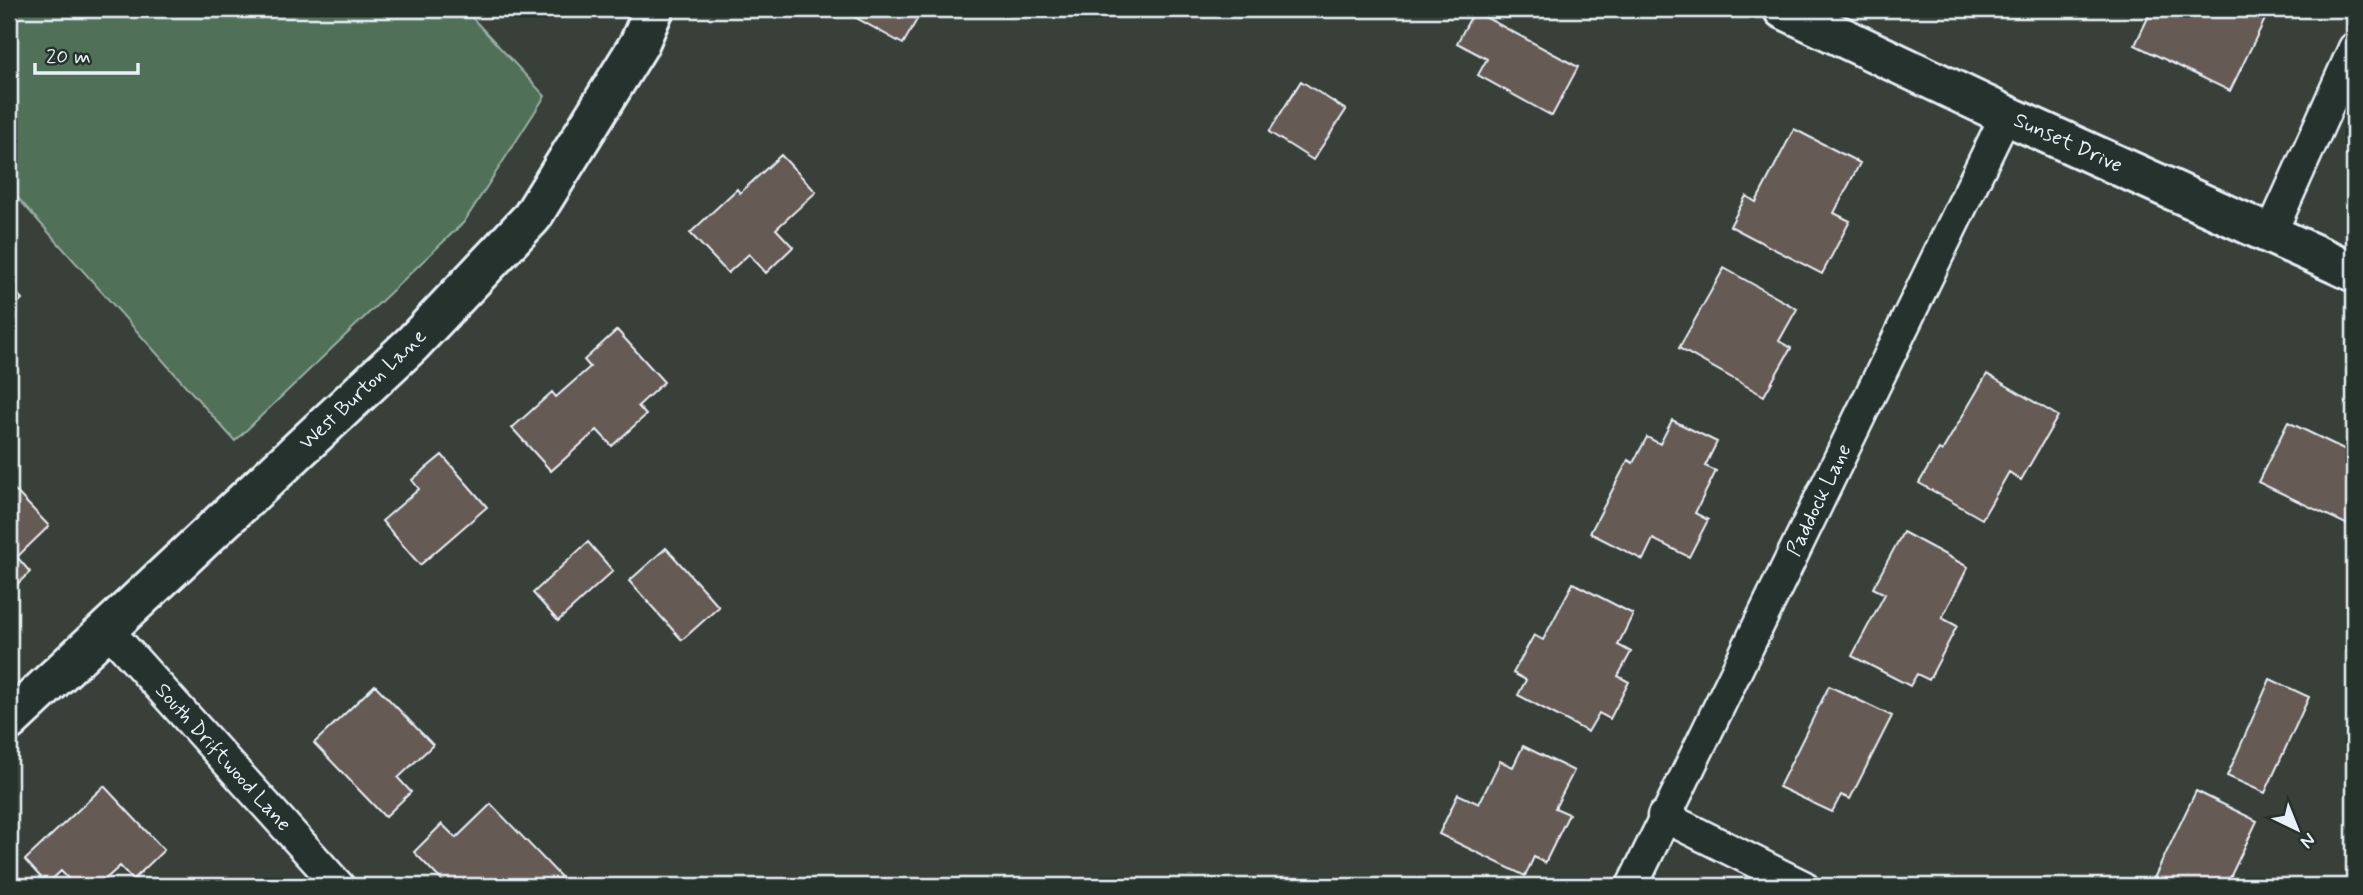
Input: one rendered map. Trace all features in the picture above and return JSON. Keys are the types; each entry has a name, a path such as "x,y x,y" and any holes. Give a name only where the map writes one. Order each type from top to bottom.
{"street":[{"name":"West Burton Lane","path":"9,720 412,344 532,217 639,44 654,9"},
{"name":"Sunset Drive","path":"1783,9 2006,115 2354,272"},
{"path":"2271,233 2354,48"},
{"name":"Paddock Lane","path":"1632,886 1663,816 2006,115"},
{"name":"South Driftwood Lane","path":"107,629 339,886"},
{"path":"1663,816 1803,886"}],"green space":[{"path":"9,9 464,9 545,96 464,222 235,441 9,188"}],"building":[{"path":"857,9 923,9 903,44 853,16"},
{"path":"2152,9 2270,9 2230,91 2135,45"},
{"path":"1474,11 1578,67 1552,116 1478,75 1487,59 1457,43"},
{"path":"1301,81 1346,110 1313,160 1269,132"},
{"path":"1794,129 1860,163 1834,213 1850,221 1822,274 1730,226 1746,196 1756,202"},
{"path":"781,155 816,192 776,229 793,247 766,273 749,254 728,273 690,233 737,189 740,193"},
{"path":"1724,268 1797,309 1779,341 1791,348 1764,396 1679,348"},
{"path":"9,284 22,299 9,312"},
{"path":"617,330 664,382 638,406 646,415 612,446 597,430 551,471 512,428 552,392 556,397 590,367 584,360"},
{"path":"1987,374 2058,416 2021,480 2009,472 1982,519 1919,483 1939,449 1942,451"},
{"path":"1672,420 1717,442 1705,466 1716,471 1695,513 1708,520 1689,557 1653,539 1643,560 1590,533 1628,460 1633,463 1647,437 1660,444"},
{"path":"2288,422 2354,454 2354,513 2348,525 2258,482"},
{"path":"442,455 487,507 420,565 382,521 419,489 412,480"},
{"path":"9,484 49,526 17,557 30,572 9,592"},
{"path":"1903,532 1968,567 1942,618 1957,626 1929,680 1917,674 1910,686 1852,656 1885,594 1873,588"},
{"path":"588,542 613,571 558,621 533,593"},
{"path":"666,548 719,607 682,640 629,581"},
{"path":"1573,583 1633,614 1618,645 1631,652 1618,676 1629,682 1610,719 1599,713 1588,732 1518,695 1526,680 1513,673 1534,635 1543,640"},
{"path":"2270,679 2309,697 2265,793 2227,776"},
{"path":"375,685 433,745 398,778 411,792 385,817 314,743"},
{"path":"1829,686 1892,716 1850,799 1841,795 1832,812 1779,787"},
{"path":"1523,746 1574,771 1555,808 1569,814 1545,863 1534,857 1525,876 1439,834 1458,794 1479,804 1500,761 1513,767"},
{"path":"104,786 164,850 133,880 120,866 98,886 75,886 61,871 47,884 25,860"},
{"path":"2196,791 2257,821 2226,886 2170,886 2154,878"},
{"path":"491,804 561,877 551,886 537,886 530,880 523,886 447,886 414,852 442,824 456,838"}]}
